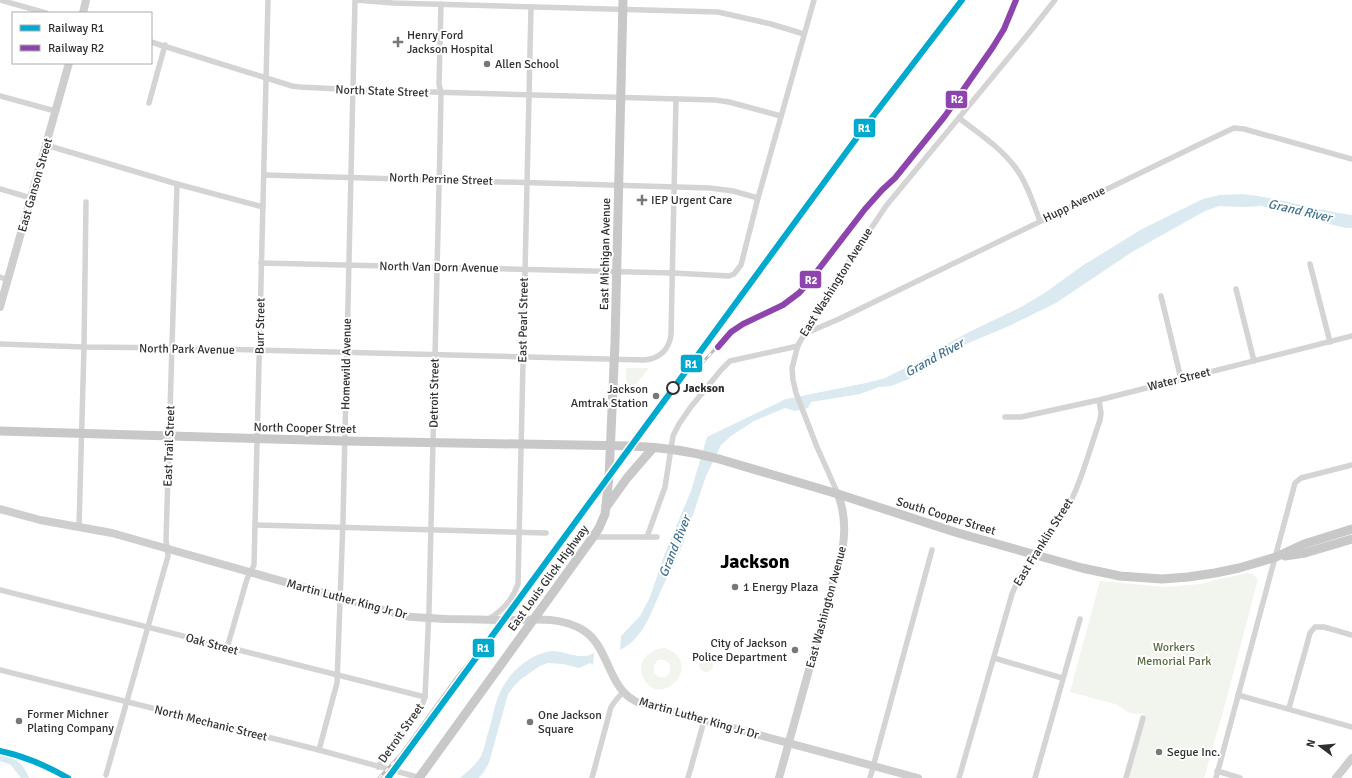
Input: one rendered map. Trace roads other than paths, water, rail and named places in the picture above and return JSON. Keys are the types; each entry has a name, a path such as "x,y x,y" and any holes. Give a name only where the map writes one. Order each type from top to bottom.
{"main road":[{"name":"East Michigan Avenue","path":"607,507 617,271 623,4"},
{"name":"North Cooper Street","path":"0,431 344,441 610,446"},
{"name":"South Cooper Street","path":"610,446 672,449 700,454 838,494 937,527 1096,571 1120,576 1151,579 1188,577 1215,573 1239,568 1276,557 1304,544 1352,529"},
{"path":"607,507 627,478 653,448"},
{"name":"East Louis Glick Highway","path":"420,778 593,537 602,522 607,507"},
{"name":"South Cooper Street","path":"1276,557 1305,553 1352,539"}],"street":[{"path":"0,0 42,12"},
{"path":"83,12 86,0"},
{"name":"Burr Street","path":"227,648 247,578 254,565 268,0"},
{"path":"356,0 393,3 530,7 623,4 726,13 804,34"},
{"name":"Homewild Avenue","path":"319,750 337,683 356,0"},
{"path":"758,198 814,0"},
{"name":"East Washington Avenue","path":"779,778 842,551 844,538 844,512 796,393 792,368 798,346 832,287 877,217 1055,0"},
{"name":"Detroit Street","path":"378,767 421,708 425,697 437,267 441,93 439,84 441,4"},
{"name":"East Pearl Street","path":"487,620 499,613 506,606 518,584 530,7"},
{"name":"North State Street","path":"152,42 296,86 354,90 528,96 715,100 730,102 781,116"},
{"path":"149,103 165,45"},
{"name":"East Ganson Street","path":"0,307 4,278 31,198 69,64"},
{"path":"0,96 56,112"},
{"path":"673,272 676,99"},
{"path":"959,118 1004,153 1016,168 1040,221"},
{"name":"Hupp Avenue","path":"804,334 839,319 1234,128 1244,129 1352,159"},
{"path":"46,145 177,184 263,207"},
{"name":"North Perrine Street","path":"264,175 674,186 727,190 758,198"},
{"name":"East Trail Street","path":"106,775 168,556 177,184"},
{"path":"0,189 31,198"},
{"name":"North Van Dorn Avenue","path":"261,263 524,270 673,272 728,276 734,274 741,265 758,198"},
{"path":"79,527 86,202"},
{"path":"1310,264 1330,342"},
{"name":"North Park Avenue","path":"0,344 84,348 172,348 650,359 662,353 669,344 671,335 673,272"},
{"path":"1236,289 1254,361"},
{"path":"1161,296 1181,379"},
{"name":"Water Street","path":"1005,417 1021,417 1099,400 1352,336"},
{"path":"647,537 665,487 674,432 682,419 730,361 798,346"},
{"name":"East Franklin Street","path":"959,778 1012,594 1021,574 1062,516 1078,482 1101,416 1099,400"},
{"path":"1216,778 1294,486 1298,480 1352,465"},
{"name":"Martin Luther King Jr Dr","path":"0,509 40,520 112,533 405,616 564,622 586,632 598,646 618,685 632,700 704,721 918,778"},
{"path":"256,525 546,533"},
{"path":"593,537 657,537"},
{"path":"870,778 932,550"},
{"name":"Oak Street","path":"0,590 425,697"},
{"path":"1035,778 1062,678 1080,619"},
{"path":"1289,708 1310,633 1315,627 1324,627 1352,635"},
{"path":"994,658 1062,678"},
{"name":"North Mechanic Street","path":"0,670 319,750 420,778"},
{"path":"592,778 611,707 623,692"},
{"path":"1238,695 1289,708 1352,727"},
{"path":"1126,778 1143,718"},
{"path":"688,778 704,721"},
{"path":"1336,778 1352,758"},
{"path":"1217,771 1240,778"}],"water":[{"name":"Grand River","path":"1243,194 1352,215 1352,228 1345,228 1261,206 1219,206 1205,211 1132,252 1056,303 1009,326 959,347 927,369 909,379 891,386 879,387 860,394 811,402 808,408 795,411 785,408 754,421 731,436 721,445 706,476 693,515 685,530 683,545 647,621 636,638 620,650 621,636 640,616 650,597 665,553 691,491 707,437 786,399 885,378 921,360 967,333 1023,306 1046,292 1082,266 1142,229 1203,199 1220,195"},
{"path":"551,651 578,656 594,653 593,665 590,663 579,668 563,664 548,663 540,666 521,679 508,694 489,763 483,773 478,778 460,778 481,756 497,701 506,681 518,667 542,653"},
{"path":"0,753 18,761 24,768 29,778 21,778 11,765 0,761"}],"railway":[{"path":"702,363 731,332 743,324 783,305 799,293 808,283 865,209 895,178 945,116 993,47 1004,29 1016,0"},
{"path":"379,778 402,753 457,677 514,607"},
{"path":"0,751 35,762 68,778"}],"rail line":[{"name":"R1","path":"388,778 864,128 962,0"},
{"name":"R2","path":"718,347 731,332 743,324 783,305 799,293 808,283 865,209 895,178 945,116 993,47 1004,29 1016,0"},
{"name":"R1","path":"0,751 35,762 68,778"}],"place":[{"name":"Henry Ford Jackson Hospital","path":"398,42"},
{"name":"Allen School","path":"487,64"},
{"name":"IEP Urgent Care","path":"642,200"},
{"name":"Jackson","path":"673,388"},
{"name":"Jackson Amtrak Station","path":"656,396"},
{"name":"1 Energy Plaza","path":"735,587"},
{"name":"City of Jackson Police Department","path":"795,650"},
{"name":"Former Michner Plating Company","path":"19,721"},
{"name":"One Jackson Square","path":"530,722"},
{"name":"Segue Inc.","path":"1159,752"}],"district":[{"name":"Jackson","path":"755,561"}],"park label":[{"name":"Workers Memorial Park","path":"1174,654"}]}
